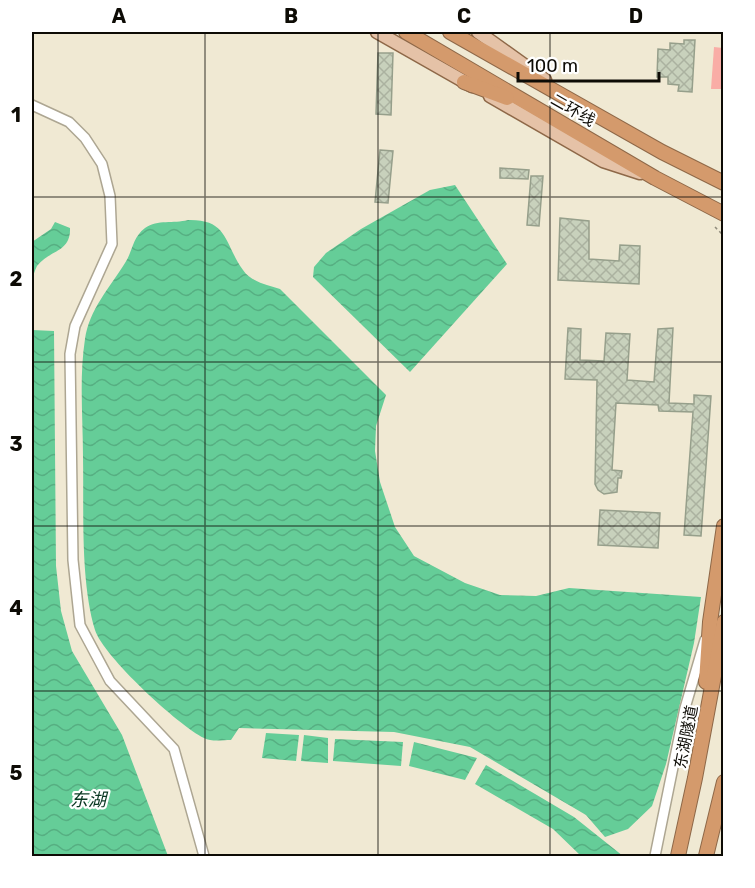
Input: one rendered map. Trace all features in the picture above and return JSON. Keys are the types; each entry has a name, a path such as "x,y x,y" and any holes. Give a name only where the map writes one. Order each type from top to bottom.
{"highway":[{"name":"二环线","path":"406,32 655,178 704,206 723,214"},
{"name":"二环线","path":"450,32 723,183"},
{"path":"464,82 546,114"},
{"path":"704,206 719,226"},
{"name":"东湖隧道","path":"678,856 703,741 717,622 723,526"},
{"path":"706,856 723,783"}],"main road":[{"path":"377,32 603,160 655,178"},
{"path":"478,32 579,105"}],"street":[{"path":"32,105 69,122 85,138 102,164 110,196 112,244 75,326 70,354 73,560 80,625 110,681 174,749 204,856"},
{"path":"655,856 685,708 717,622"}],"path":[{"path":"719,226 723,236"}],"shaded area":[{"path":"714,47 723,48 723,89 711,89"}],"water":[{"path":"455,185 507,264 410,372 313,277 314,267 326,253 361,229 430,190"},
{"path":"188,220 211,224 218,229 224,235 246,274 280,289 386,395 376,426 375,451 380,482 395,527 414,556 465,583 500,595 536,596 569,588 701,597 694,643 666,764 652,806 628,829 605,837 586,815 470,747 394,732 239,728 231,740 207,739 192,731 143,689 101,642 90,610 85,567 82,383 87,328 95,309 125,263 141,232 150,225"},
{"path":"55,222 70,228 67,242 37,266 32,280 32,242 51,229"},
{"name":"东湖","path":"32,330 54,331 56,566 61,611 72,651 122,735 168,856 32,856"},
{"path":"266,733 299,735 296,761 262,758"},
{"path":"304,735 328,738 328,763 301,761"},
{"path":"335,739 403,742 401,766 333,761"},
{"path":"414,742 477,758 465,780 409,766"},
{"path":"486,765 574,817 623,856 581,856 553,829 475,784"}],"building":[{"path":"684,40 695,40 692,92 678,91 679,85 668,84 668,77 657,77 658,49 670,50 670,43 684,44"},
{"path":"378,53 393,53 391,115 376,114"},
{"path":"380,150 393,151 388,203 375,202"},
{"path":"500,168 529,170 528,179 500,178"},
{"path":"531,176 543,176 539,226 527,225"},
{"path":"560,218 589,221 589,259 619,261 620,245 640,246 639,284 558,280"},
{"path":"568,328 581,329 580,360 604,361 606,333 630,334 627,380 654,382 658,329 673,328 669,403 694,404 694,395 711,396 701,536 684,535 693,412 659,411 658,405 616,403 612,470 622,471 621,478 618,478 617,492 604,494 598,490 595,484 597,380 565,379"},
{"path":"600,510 660,513 658,548 598,545"}]}
